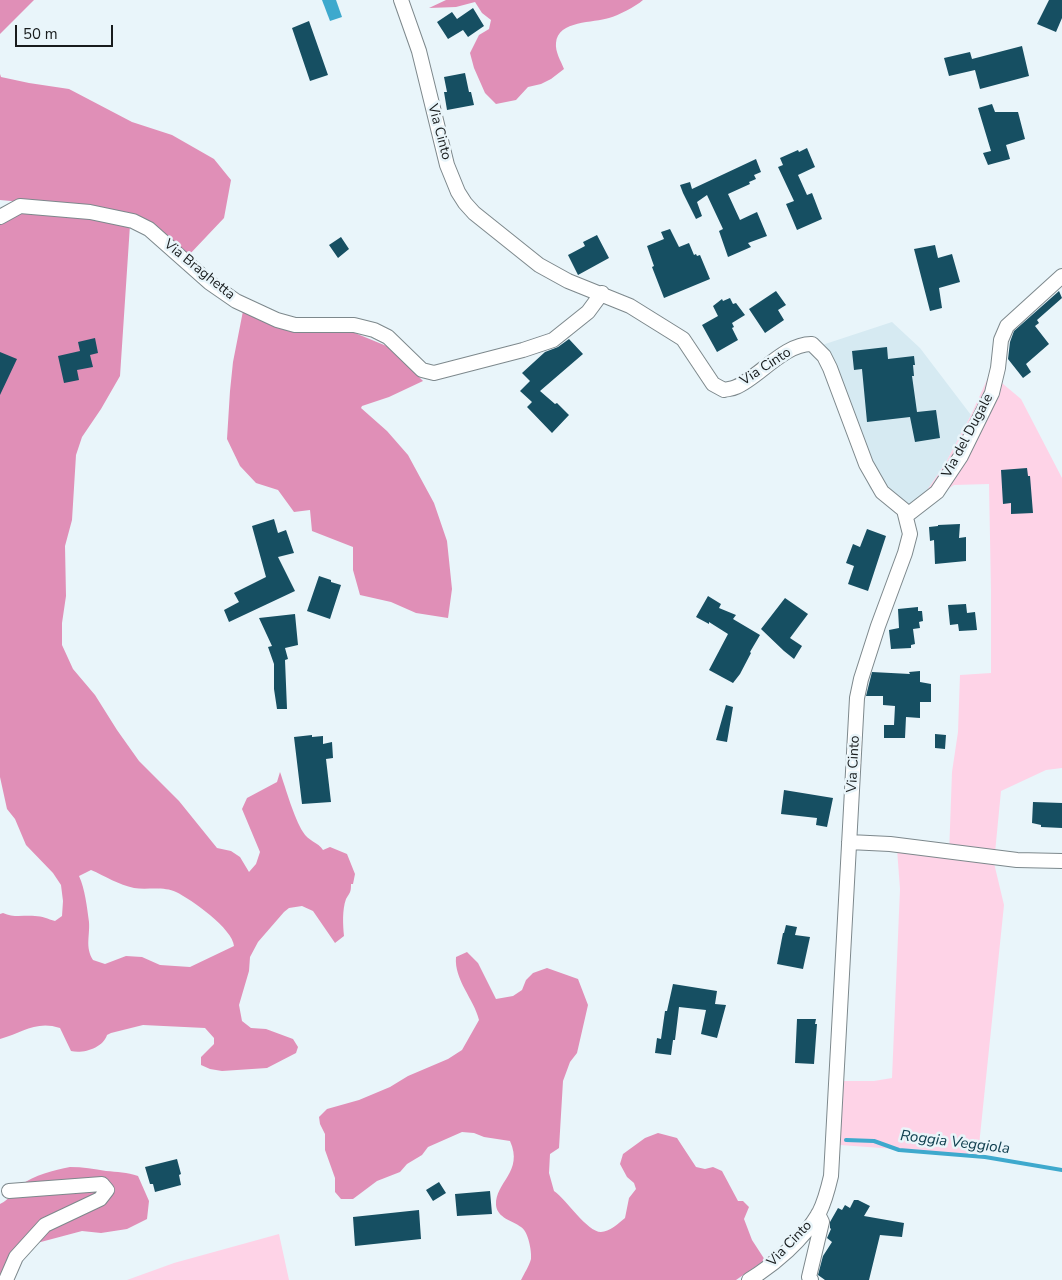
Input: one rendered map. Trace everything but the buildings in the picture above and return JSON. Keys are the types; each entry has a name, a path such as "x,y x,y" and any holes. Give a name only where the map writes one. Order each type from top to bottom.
{"street":[{"name":"Via Cinto","path":"400,0 419,52 448,165 458,192 465,203 483,221 539,265 568,281 602,293 630,306 683,339 713,384 724,390 736,387 779,357 804,344 812,344 824,356 830,368 866,464 882,492 904,510 906,516 910,534 905,553 860,679 857,698 831,1176 826,1196 818,1214 804,1233 784,1254 749,1280"},
{"name":"Via Braghetta","path":"0,217 20,206 90,212 132,221 149,229 210,283 236,302 296,326 354,325 374,330 388,337 422,370 434,373 523,350 553,340 588,312 602,293"},
{"name":"Via del Dugale","path":"906,516 937,492 961,456 992,393 998,368 1001,340 1007,326 1062,276"},
{"path":"849,842 890,844 1017,860 1062,861"},
{"path":"6,1280 16,1257 45,1225 100,1200 107,1190 102,1184 9,1191"},
{"path":"811,1280 809,1277 822,1222 818,1214"}],"shaded area":[{"path":"0,0 34,0 0,34"},
{"path":"446,0 643,0 613,17 570,26 563,30 558,36 556,46 564,69 541,84 528,87 516,100 496,104 485,93 474,68 470,53 479,35 489,29 491,20 482,13 475,2 456,7 429,8"},
{"path":"0,74 1,77 69,89 132,122 172,135 214,159 231,180 224,218 188,256 153,226 87,208 0,200"},
{"path":"4,208 78,213 130,225 120,376 82,437 76,455 72,520 65,546 66,596 62,623 62,645 73,669 95,695 139,761 179,801 217,848 231,851 240,857 249,872 256,864 260,852 242,809 247,798 277,782 280,772 293,811 305,835 323,850 330,847 347,854 355,874 344,908 344,936 335,943 313,911 302,906 289,908 258,942 250,957 249,971 239,1005 242,1021 251,1028 266,1029 293,1039 298,1047 296,1053 267,1068 222,1071 201,1065 201,1057 214,1044 214,1038 205,1028 143,1025 111,1033 97,1047 81,1052 71,1051 60,1028 51,1026 36,1026 0,1039 0,914 38,916 55,921 62,916 63,901 61,885 53,873 26,845 15,819 7,809 0,777 0,215","holes":["91,870 128,887 166,889 176,892 201,908 219,923 227,931 234,946 190,967 160,965 142,957 126,956 105,964 93,960 88,946 89,922 87,904 79,876"]},
{"path":"243,311 350,331 389,347 423,381 361,408 387,431 408,455 434,503 447,541 452,589 448,618 416,613 391,602 360,595 353,570 353,547 312,531 310,510 294,512 278,490 256,483 240,466 227,439 233,362"},
{"path":"892,322 920,348 971,415 945,464 910,515 870,489 824,365 810,349"},
{"path":"990,373 1021,399 1062,478 1062,768 1046,770 1001,791 994,863 1004,905 978,1155 840,1145 840,1081 874,1081 892,1078 900,889 897,849 949,855 952,772 958,732 960,675 991,673 989,484 954,485 910,515 945,464 971,415"},
{"path":"467,952 478,963 496,999 513,996 522,990 526,980 533,973 547,968 578,979 588,1005 577,1053 570,1062 563,1081 559,1148 550,1154 549,1173 554,1191 583,1221 595,1231 604,1232 625,1218 629,1198 636,1189 634,1183 627,1177 620,1164 623,1154 645,1138 658,1133 677,1138 696,1167 705,1169 713,1167 722,1171 738,1201 743,1201 749,1207 744,1219 752,1240 765,1260 736,1280 521,1280 531,1259 528,1237 521,1227 499,1213 496,1205 497,1197 514,1161 510,1141 484,1137 474,1133 462,1132 428,1147 422,1155 407,1164 400,1172 377,1181 353,1199 341,1199 335,1192 335,1178 325,1150 325,1134 319,1117 327,1109 359,1100 390,1087 408,1076 448,1059 462,1050 479,1020 461,982 456,965 456,957"},
{"path":"70,1167 122,1172 138,1176 149,1201 147,1219 127,1229 101,1233 82,1231 37,1243 9,1256 5,1265 6,1275 0,1280 0,1204 7,1200 26,1181 51,1171"},
{"path":"279,1234 289,1280 127,1280 174,1263"}],"water":[{"path":"322,0 336,0 342,17 330,21"}],"waterway":[{"name":"Roggia Veggiola","path":"846,1140 874,1141 899,1150 985,1157 1062,1170"}]}
